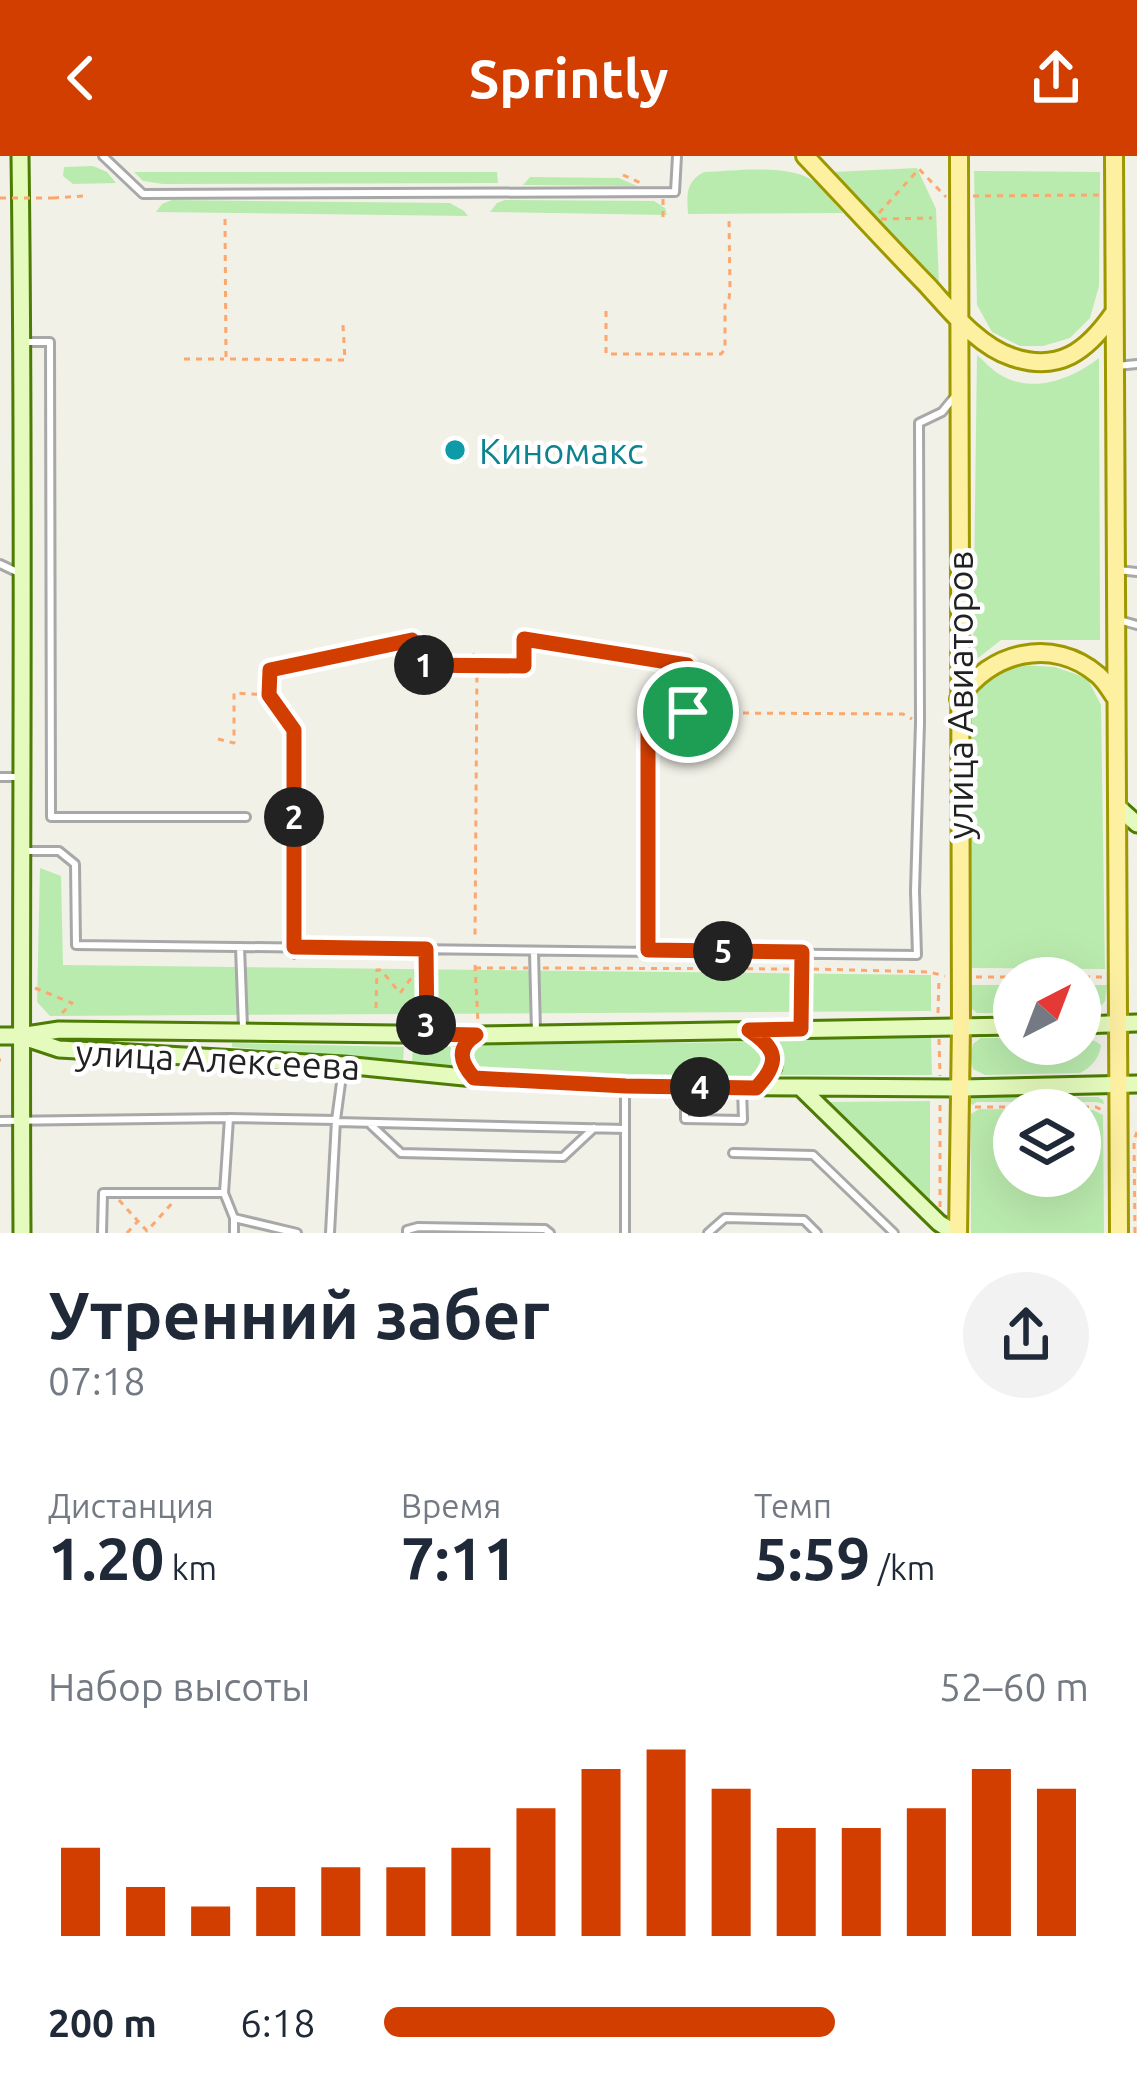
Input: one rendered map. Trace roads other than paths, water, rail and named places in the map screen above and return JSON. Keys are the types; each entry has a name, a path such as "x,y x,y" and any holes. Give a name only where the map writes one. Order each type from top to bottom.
{"main road":[{"path":"805,156 959,319 1009,356 1042,362 1070,358 1096,339 1113,314"},
{"name":"улица Авиаторов","path":"956,1233 961,1088 959,156"},
{"path":"1114,156 1114,570 1128,1084 1119,1233"},
{"path":"958,701 970,682 991,665 1017,654 1048,653 1078,662 1101,676 1116,698"}],"street":[{"path":"20,156 22,1233"},
{"path":"1118,807 1137,824"},
{"name":"улица Алексеева","path":"0,1036 59,1030 477,1035 993,1026"},
{"path":"749,1030 771,1049 773,1067 749,1088"},
{"path":"474,1078 461,1061 461,1052 466,1041 477,1035"},
{"name":"улица Алексеева","path":"20,1036 59,1049 626,1086 1128,1084"},
{"path":"801,1088 940,1223 956,1233"}],"lane":[{"path":"103,156 143,194 675,192 677,156"},
{"path":"22,342 50,342 51,817 246,817"},
{"path":"1113,366 1137,364"},
{"path":"20,850 59,851 76,864 76,946 917,955 919,423 942,412 959,392"},
{"path":"0,564 22,574"},
{"path":"1114,570 1137,572"},
{"path":"1115,619 1137,625"},
{"path":"0,777 21,777"},
{"path":"241,947 244,1031"},
{"path":"422,948 427,1034"},
{"path":"534,952 536,1033"},
{"path":"801,1029 802,952"},
{"path":"330,1233 344,1065"},
{"path":"625,1233 626,1086"},
{"path":"686,1087 686,1119 743,1120 749,1088"},
{"path":"229,1118 224,1193 234,1218 234,1233"},
{"path":"0,1121 229,1118 625,1129"},
{"path":"369,1123 401,1153 563,1157 594,1128"},
{"path":"733,1153 813,1155 894,1233"},
{"path":"101,1233 103,1193 224,1193"},
{"path":"234,1218 297,1233"},
{"path":"708,1233 725,1218 803,1220 817,1233"},
{"path":"407,1233 418,1227 545,1229 550,1233"}],"place":[{"name":"Киномакс","path":"455,450"}]}
